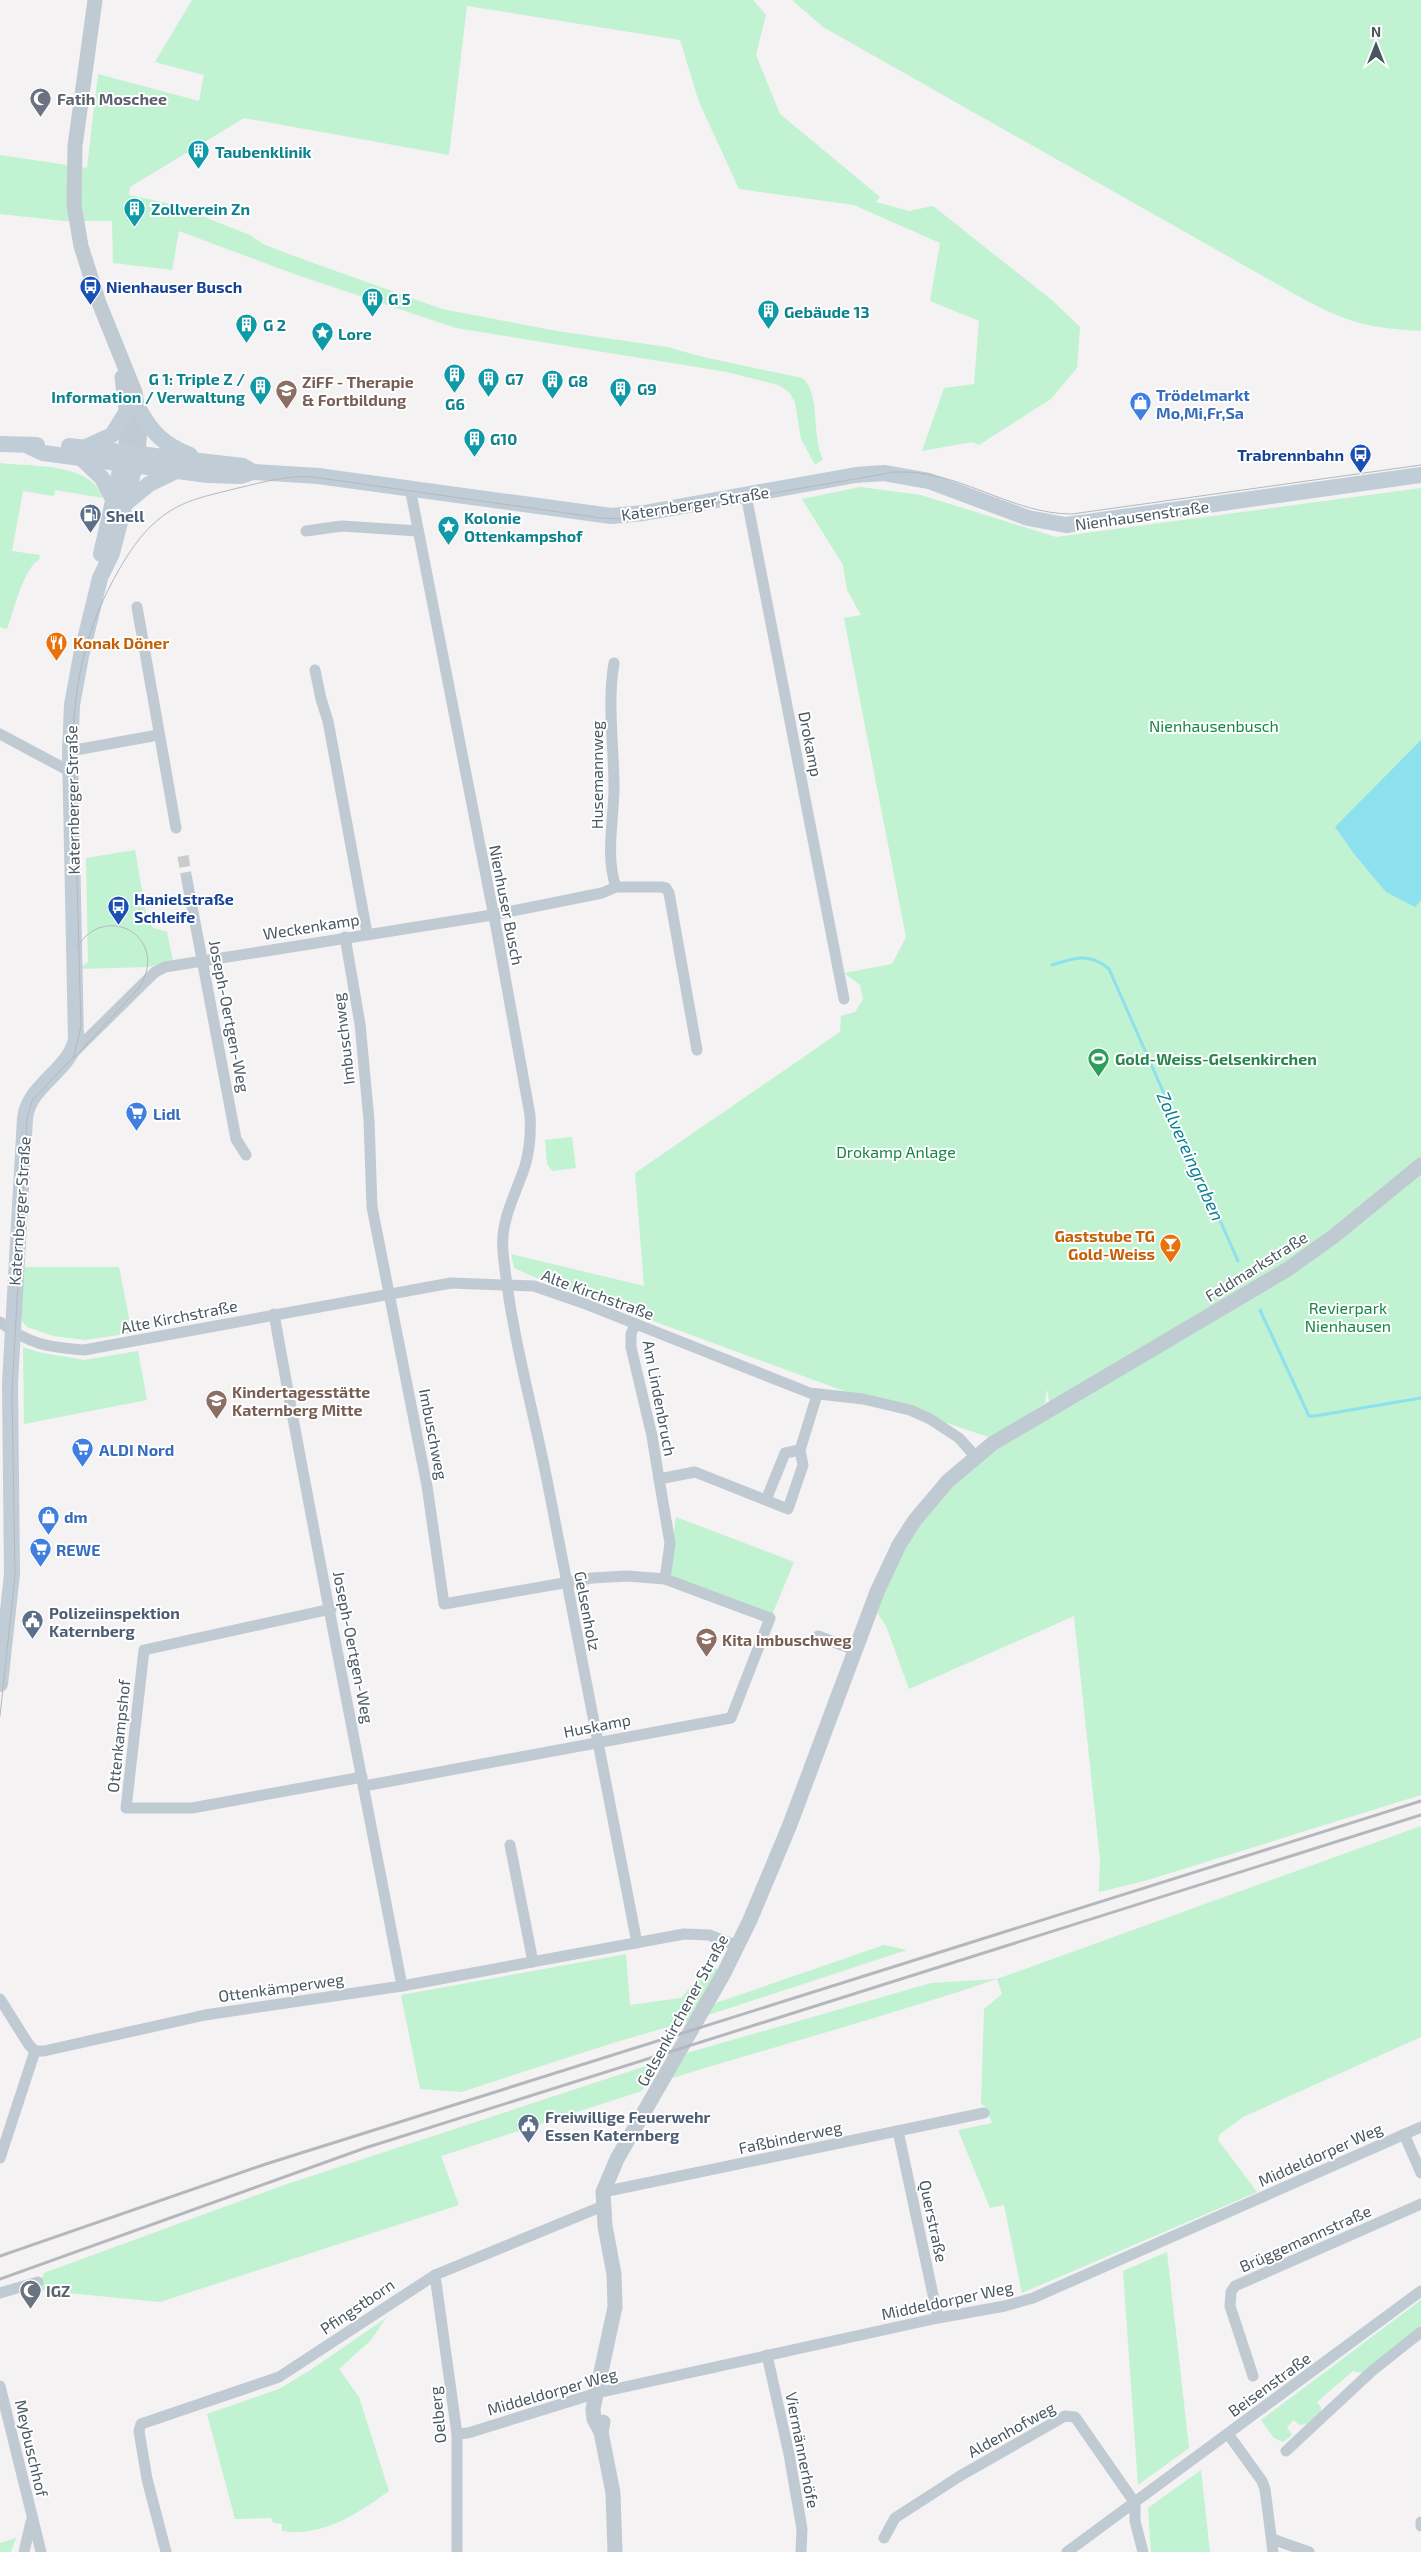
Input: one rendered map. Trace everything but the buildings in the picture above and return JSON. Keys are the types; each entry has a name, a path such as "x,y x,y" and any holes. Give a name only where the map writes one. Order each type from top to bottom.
{"main road":[{"path":"83,453 112,435 133,410 163,443 208,462"},
{"path":"0,444 28,446 53,444 83,453 130,459"},
{"path":"83,453 119,501 149,484 176,472"},
{"name":"Katernberger Straße","path":"130,459 208,462 243,466 253,472"},
{"name":"Katernberger Straße","path":"130,459 176,472 240,476 253,472 318,476 612,516 639,514 869,473"},
{"name":"Katernberger Straße","path":"0,1684 12,1574 10,1382 6,1326 25,1114 32,1097 72,1054 76,1040 70,772 74,688 100,578 112,553 119,501 130,459"},
{"name":"Nienhausenstraße","path":"869,473 901,474 921,478 1028,518 1066,525 1088,524 1421,475"}],"street":[{"path":"95,0 80,104 73,190 82,246 113,339 132,380 133,410 128,433 130,459"},
{"name":"Nienhuser Busch","path":"410,488 530,1115 530,1138 526,1164 508,1212 503,1233 503,1252 508,1285"},
{"name":"Drokamp","path":"746,495 844,999"},
{"path":"306,531 342,526 418,531"},
{"path":"137,607 158,735 176,828"},
{"name":"Husemannweg","path":"614,663 610,688 614,787 611,868 616,887"},
{"path":"315,670 328,720 367,934"},
{"path":"0,734 70,772"},
{"path":"70,751 158,735"},
{"name":"Joseph-Oertgen-Weg","path":"187,880 236,1139 246,1155"},
{"path":"492,915 602,894 616,887 666,888 697,1050"},
{"name":"Weckenkamp","path":"142,985 159,969 202,960 492,915"},
{"name":"Imbuschweg","path":"346,938 360,1024 369,1120 372,1206 427,1486 444,1604 566,1582 627,1576 665,1579 770,1618"},
{"name":"Katernberger Straße","path":"72,1054 142,985"},
{"name":"Feldmarkstraße","path":"1098,1381 1288,1269 1334,1236 1421,1165"},
{"name":"Alte Kirchstraße","path":"6,1326 43,1346 84,1350 450,1282 534,1286 817,1395 863,1399 917,1412 959,1438 976,1456"},
{"name":"Gelsenholz","path":"508,1285 513,1324 542,1454 637,1943"},
{"name":"Joseph-Oertgen-Weg","path":"274,1314 313,1530 331,1609 402,1986"},
{"name":"Am Lindenbruch","path":"635,1324 631,1334 631,1347 652,1436 670,1543 665,1579"},
{"name":"Gelsenkirchener Straße","path":"603,2199 618,2159 738,1946 765,1888 876,1592 899,1545 932,1500 976,1456 1038,1414 1098,1381"},
{"name":"Am Lindenbruch","path":"659,1479 695,1472 788,1509 803,1465 800,1450 817,1395"},
{"path":"766,1500 785,1453 800,1450"},
{"name":"Ottenkampshof","path":"331,1609 144,1650 126,1808 192,1808 363,1782"},
{"name":"Huskamp","path":"363,1782 472,1767 597,1741 731,1718 770,1618"},
{"path":"818,1636 855,1650"},
{"path":"510,1845 533,1962"},
{"name":"Ottenkämperweg","path":"35,2051 44,2051 205,2015 402,1986 696,1934 709,1935 738,1946"},
{"path":"0,1999 29,2045 35,2051 0,2158"},
{"name":"Faßbinderweg","path":"603,2199 984,2113"},
{"name":"Middeldorper Weg","path":"457,2434 468,2433 597,2393 938,2318 1005,2306 1034,2298 1421,2127"},
{"name":"Querstraße","path":"898,2131 938,2318"},
{"path":"1404,2134 1421,2173"},
{"path":"603,2199 614,2274 615,2306 597,2393 603,2419 601,2432 613,2493 615,2552"},
{"name":"Pfingstborn","path":"166,2552 147,2479 140,2437 141,2424 240,2392 292,2369 434,2275 603,2199"},
{"name":"Brüggemannstraße","path":"1253,2376 1230,2306 1231,2292 1235,2286 1421,2204"},
{"name":"Oelberg","path":"434,2275 457,2434 457,2552"},
{"path":"0,2293 38,2282"},
{"name":"Beisenstraße","path":"1067,2552 1421,2291"},
{"path":"1286,2451 1372,2371 1421,2332"},
{"name":"Viermännerhöfe","path":"767,2355 789,2454 802,2529 801,2552"},
{"name":"Meybuschhof","path":"0,2386 31,2518 41,2552"},
{"name":"Aldenhofweg","path":"884,2538 895,2518 960,2476 1065,2416 1075,2417 1135,2503"},
{"path":"1228,2434 1262,2481 1273,2552"},
{"path":"1135,2503 1135,2521 1143,2552"},
{"name":"Meybuschhof","path":"24,2552 31,2518"},
{"path":"1272,2540 1309,2552"}],"green space":[{"path":"192,0 753,0 766,15 756,55 780,114 880,197 876,202 909,211 933,206 1053,301 1080,327 1077,368 1051,399 979,445 972,442 922,451 944,388 974,384 979,321 930,301 940,243 854,205 739,189 699,102 680,40 467,6 449,155 244,118 130,187 129,195 171,204 250,235 263,244 291,255 442,309 557,331 667,347 703,357 802,378 808,384 812,393 817,439 823,459 815,465 801,439 795,402 789,392 778,385 727,372 456,328 294,274 179,231 172,270 113,263 112,221 64,221 0,214 0,155 87,168 98,74 199,101 204,75 155,62"},
{"path":"792,0 1421,0 1421,331 1362,324 1336,315 1307,301 823,27"},
{"path":"0,463 43,466 74,472 96,486 103,498 55,490 54,496 23,491 12,551 40,555 39,560 29,571 24,581 7,629 0,627"},
{"path":"860,487 921,495 1056,537 1421,488 1421,1164 1334,1235 1050,1407 1047,1389 1045,1403 991,1438 903,1408 841,1390 534,1277 514,1268 511,1254 644,1286 635,1173 840,1032 841,1016 855,1012 863,999 860,985 844,973 892,964 906,937 844,618 861,615 847,590 843,565 802,499"},
{"path":"135,850 146,913 153,928 167,932 173,961 148,967 79,969 88,962 86,858"},
{"path":"572,1137 576,1168 552,1171 547,1164 545,1140"},
{"name":"Revierpark Nienhausen","path":"1421,1166 1421,1795 1148,1880 1099,1892 1100,1859 1074,1616 909,1689 886,1626 877,1612 890,1571 916,1522 981,1460 1222,1310"},
{"path":"25,1267 119,1267 132,1333 85,1340 53,1336 27,1327 22,1321 15,1290"},
{"path":"23,1347 38,1352 84,1360 138,1351 147,1400 24,1424"},
{"path":"676,1517 794,1562 772,1615 668,1577"},
{"path":"1421,1826 1421,2037 1243,2117 1220,2134 1218,2140 1257,2192 1022,2293 1004,2205 990,2208 958,2130 992,2123 986,2107 981,2104 984,2009 1002,1994 997,1979"},
{"path":"884,1945 907,1950 705,2016 710,2005"},
{"path":"626,1954 630,2005 681,1998 710,1965 723,1972 692,2020 613,2043 461,2092 420,2089 401,1995"},
{"path":"997,1979 666,2080 683,2054 931,1983"},
{"path":"661,2061 642,2091 441,2156 459,2205 160,2302 38,2290 44,2273 281,2186"},
{"path":"1167,2252 1189,2448 1138,2485 1123,2271"},
{"path":"1421,2300 1421,2326 1363,2373 1353,2371 1317,2402 1321,2407 1321,2412 1308,2424 1299,2425 1294,2420 1287,2427 1292,2435 1283,2442 1274,2438 1261,2420"},
{"path":"386,2318 371,2340 339,2369 359,2397 389,2491 365,2508 339,2522 312,2531 282,2531 282,2524 273,2523 271,2518 235,2519 207,2414 279,2389 309,2371"},
{"path":"1201,2470 1210,2552 1151,2552 1148,2508"},
{"path":"16,2538 11,2552 0,2552 0,2543"}],"water":[{"path":"1421,740 1421,900 1415,907 1386,892 1355,855 1335,827"}],"waterway":[{"name":"Zollvereingraben","path":"1052,965 1067,960 1089,958 1109,969 1238,1261"},
{"name":"Zollvereingraben","path":"1260,1310 1309,1416 1421,1398"}],"tunnel":[{"path":"183,856 187,880"}],"tram line":[{"path":"0,1716 15,1575 12,1392 27,1118 32,1101 74,1056 81,1026 73,734 78,687 87,642 103,600 131,551 145,532 157,521 178,507 212,494 266,481 294,477 313,477 601,518 624,519 895,472 941,477 1027,507 1049,512 1072,514 1421,465"},
{"path":"74,1058 139,988 147,970 147,954 141,941 131,931 118,926 103,927 89,933 77,947"}],"railway":[{"path":"0,2256 266,2164 1421,1801"},
{"path":"0,2279 365,2148 1421,1815"}],"place":[{"name":"Fatih Moschee","path":"41,117"},
{"name":"Taubenklinik","path":"199,170"},
{"name":"Zollverein Zn","path":"135,227"},
{"name":"Nienhauser Busch","path":"90,305"},
{"name":"G 5","path":"372,317"},
{"name":"Gebäude 13","path":"768,330"},
{"name":"G 2","path":"247,343"},
{"name":"Lore","path":"322,352"},
{"name":"G6","path":"455,393"},
{"name":"G7","path":"489,397"},
{"name":"G8","path":"552,399"},
{"name":"G 1: Triple Z / Information / Verwaltung","path":"261,406"},
{"name":"G9","path":"621,407"},
{"name":"ZiFF - Therapie & Fortbildung","path":"286,409"},
{"name":"Trödelmarkt Mo,Mi,Fr,Sa","path":"1140,422"},
{"name":"G10","path":"474,457"},
{"name":"Trabrennbahn","path":"1360,473"},
{"name":"Shell","path":"90,534"},
{"name":"Kolonie Ottenkampshof","path":"448,545"},
{"name":"Konak Döner","path":"57,661"},
{"name":"Hanielstraße Schleife","path":"118,926"},
{"name":"Gold-Weiss-Gelsenkirchen","path":"1099,1077"},
{"name":"Lidl","path":"137,1132"},
{"name":"Gaststube TG Gold-Weiss","path":"1171,1263"},
{"name":"Kindertagesstätte Katernberg Mitte","path":"216,1419"},
{"name":"ALDI Nord","path":"83,1468"},
{"name":"dm","path":"48,1535"},
{"name":"REWE","path":"40,1568"},
{"name":"Polizeiinspektion Katernberg","path":"33,1640"},
{"name":"Kita Imbuschweg","path":"706,1658"},
{"name":"Freiwillige Feuerwehr Essen Katernberg","path":"529,2144"},
{"name":"IGZ","path":"30,2309"}],"park label":[{"name":"Nienhausenbusch","path":"1214,725"},
{"name":"Drokamp Anlage","path":"896,1151"}]}
